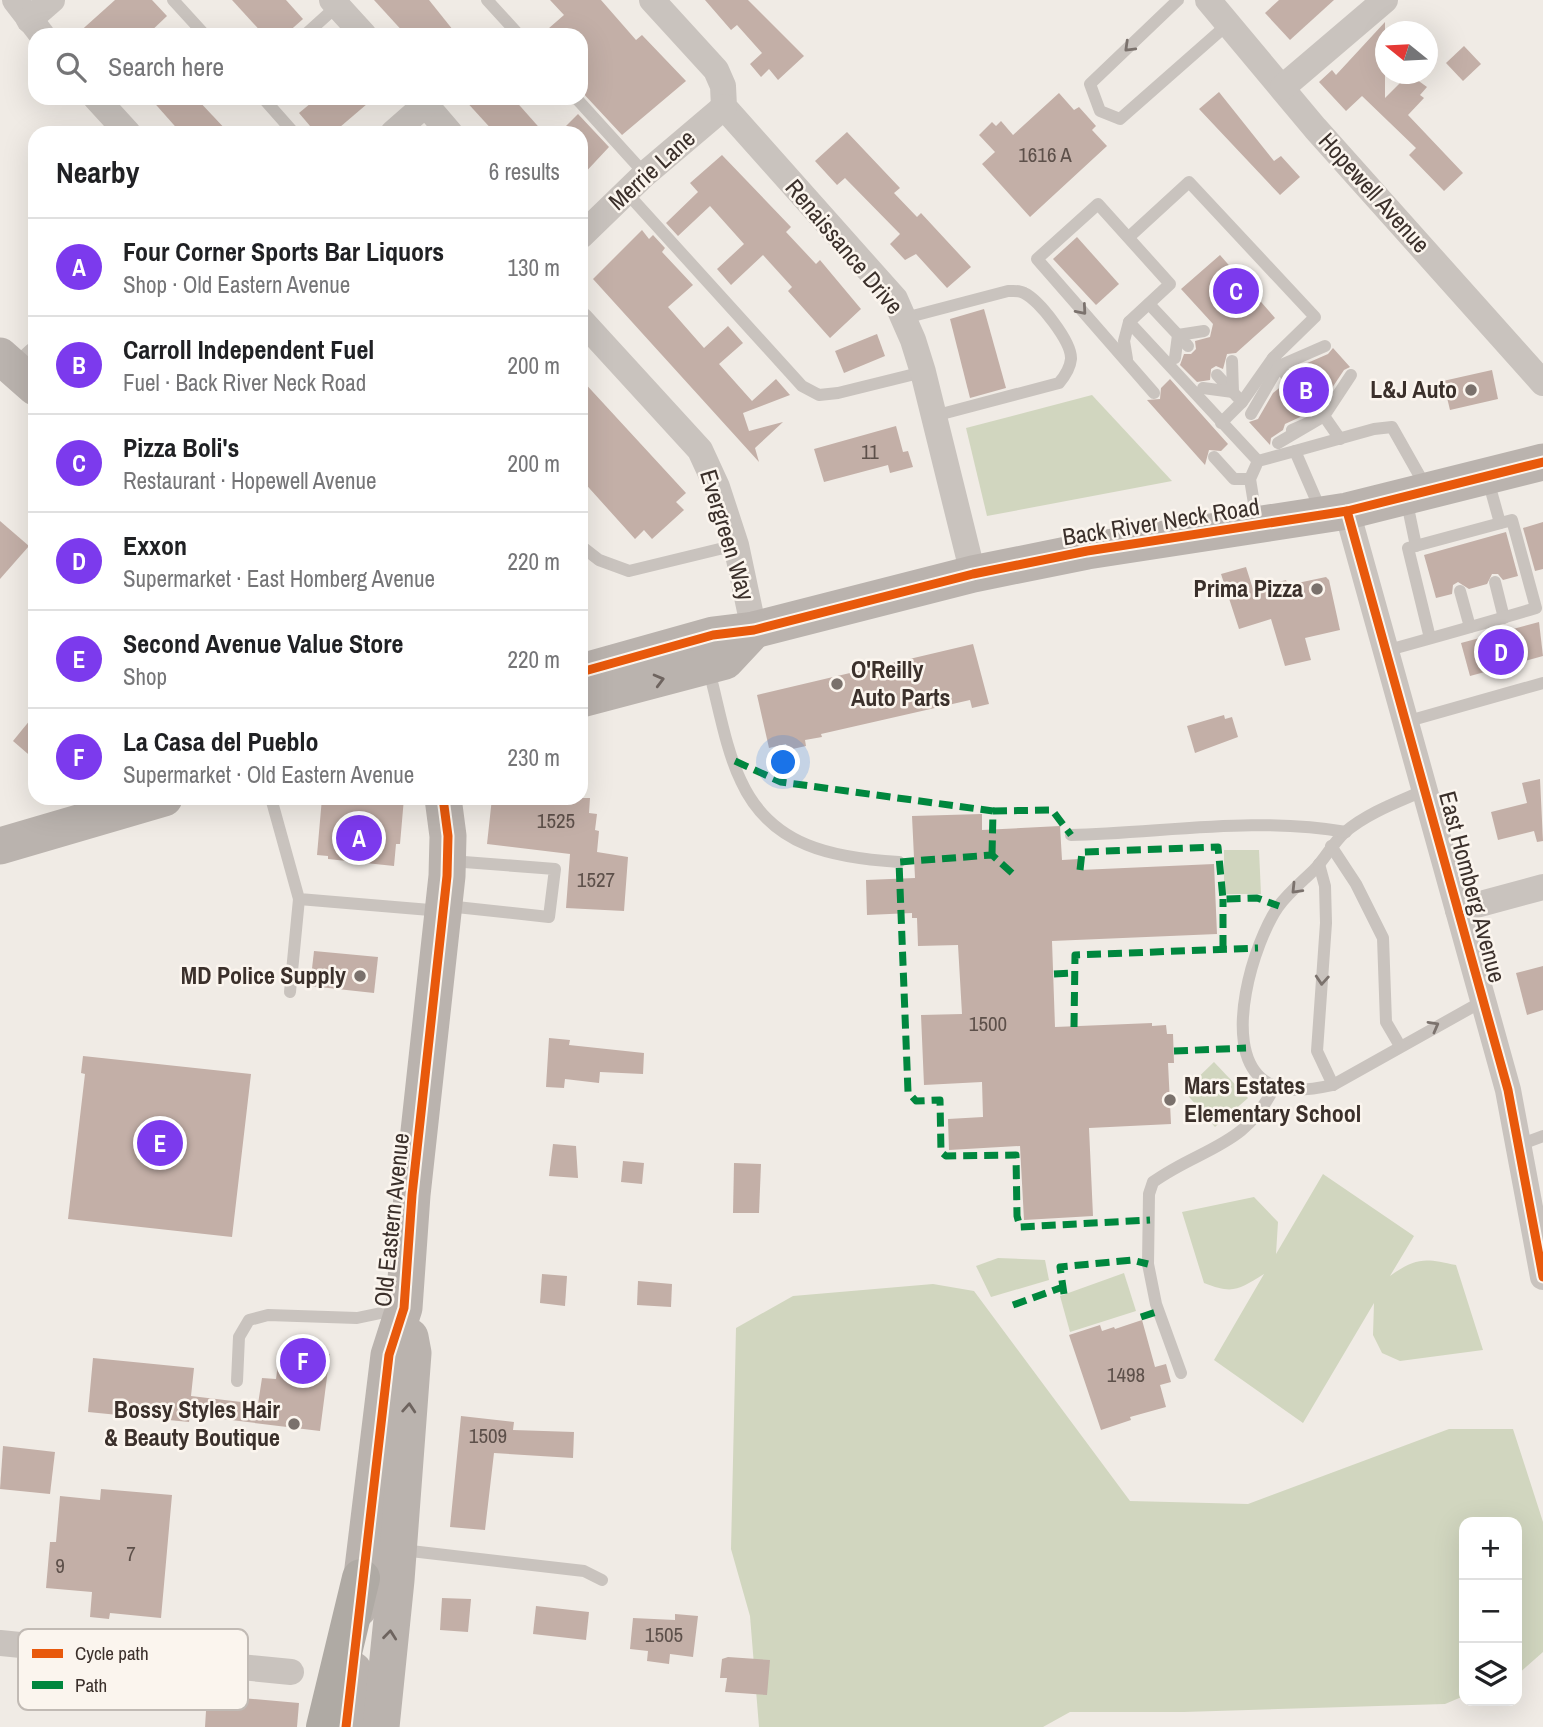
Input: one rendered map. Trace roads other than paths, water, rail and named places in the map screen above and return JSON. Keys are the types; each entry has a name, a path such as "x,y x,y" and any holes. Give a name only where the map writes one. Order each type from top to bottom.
{"highway":[{"path":"324,1727 361,1578"}],"street":[{"path":"29,18 52,0"},
{"path":"652,0 716,70 723,86 724,107"},
{"name":"Hopewell Avenue","path":"1208,0 1543,383"},
{"path":"1283,87 1385,0"},
{"path":"335,3 358,28"},
{"path":"102,105 122,126"},
{"path":"400,126 419,105"},
{"path":"426,105 444,126"},
{"name":"Merrie Lane","path":"588,229 645,174 724,107"},
{"name":"Renaissance Drive","path":"724,107 895,299 905,318 923,372 973,575"},
{"name":"Evergreen Way","path":"588,328 700,450 717,487 736,545 754,630"},
{"name":"Back River Neck Road","path":"588,670 713,635 754,630 973,575 1087,551 1335,513 1418,495 1543,462"},
{"name":"East Homberg Avenue","path":"1335,513 1384,651 1426,790 1508,1090 1531,1141 1543,1277"},
{"path":"588,697 725,661 754,630"},
{"path":"0,846 140,805"},
{"name":"Old Eastern Avenue","path":"346,1727 361,1578 389,1355 404,1308 412,1195 448,848 444,805"},
{"path":"448,848 464,805"},
{"path":"1458,910 1543,887"},
{"name":"Old Eastern Avenue","path":"381,1727 399,1549 413,1353 404,1308"},
{"path":"0,1643 18,1645"},
{"path":"248,1668 291,1672"},
{"path":"386,1677 389,1727"}],"lane":[{"path":"173,0 199,28"},
{"path":"487,0 513,28"},
{"path":"1178,0 1090,84 1100,111 1120,119 1228,24"},
{"path":"312,28 335,3"},
{"path":"269,105 288,126"},
{"path":"582,105 645,174"},
{"path":"1129,237 1189,182 1315,317 1276,362 1237,397 1221,423"},
{"path":"626,192 802,386 819,395 838,393 923,372"},
{"path":"1127,362 1124,341 1129,322 1170,284 1098,204 1038,259 1127,362 1154,393"},
{"path":"905,318 1008,291 1022,291 1034,300 1065,338 1072,357 1067,373 1059,383 934,416"},
{"path":"1149,304 1188,346"},
{"path":"1129,322 1258,461"},
{"path":"1178,335 1205,331"},
{"path":"1175,358 1178,335"},
{"path":"1251,414 1276,362 1325,346"},
{"path":"1276,362 1312,358"},
{"path":"1232,361 1237,397"},
{"path":"1276,362 1289,379"},
{"path":"1266,400 1276,362"},
{"path":"1217,375 1237,397"},
{"path":"1278,443 1319,413 1351,375"},
{"path":"1203,388 1237,397"},
{"path":"1292,430 1319,413 1338,388"},
{"path":"1319,413 1340,439"},
{"path":"1258,461 1392,427 1418,495 1416,546"},
{"path":"1296,451 1335,513"},
{"path":"1214,457 1234,479 1250,479"},
{"path":"1258,461 1250,479 1258,526"},
{"path":"1487,477 1500,523"},
{"path":"1384,651 1504,618 1536,608 1512,520 1500,523 1482,534 1408,548 1430,638"},
{"path":"588,551 599,560 629,571 736,545"},
{"path":"1495,582 1504,618"},
{"path":"1460,591 1470,627"},
{"path":"708,666 740,779 753,803 783,832 814,850 858,860 899,862"},
{"path":"1405,722 1543,683"},
{"path":"1426,790 1374,812 1346,832 1279,905 1264,931 1245,993 1243,1028 1251,1065 1261,1078 1295,1090 1333,1085 1483,1001"},
{"path":"273,805 299,899 290,992"},
{"path":"1071,835 1265,824 1304,824 1346,832"},
{"path":"1331,846 1356,884 1383,938 1386,1022 1401,1046"},
{"path":"299,899 549,917 555,869 448,848"},
{"path":"1319,864 1325,886 1326,923 1317,1051 1333,1085"},
{"path":"1181,1373 1156,1304 1148,1264 1149,1194 1153,1182 1216,1150 1249,1125 1265,1107 1275,1085"},
{"path":"237,1381 239,1337 249,1320 268,1315 357,1318 404,1308"},
{"path":"399,1549 584,1571 602,1580"}],"place":[{"name":"Pizza Boli's","path":"1236,291"},
{"name":"Carroll Independent Fuel","path":"1306,390"},
{"name":"L&J Auto","path":"1471,390"},
{"name":"Prima Pizza","path":"1317,589"},
{"name":"Exxon","path":"1501,652"},
{"name":"O'Reilly Auto Parts","path":"837,684"},
{"name":"Four Corner Sports Bar Liquors","path":"359,838"},
{"name":"MD Police Supply","path":"360,976"},
{"name":"Mars Estates Elementary School","path":"1170,1100"},
{"name":"Second Avenue Value Store","path":"160,1143"},
{"name":"La Casa del Pueblo","path":"303,1361"},
{"name":"Bossy Styles Hair & Beauty Boutique","path":"294,1424"}]}
